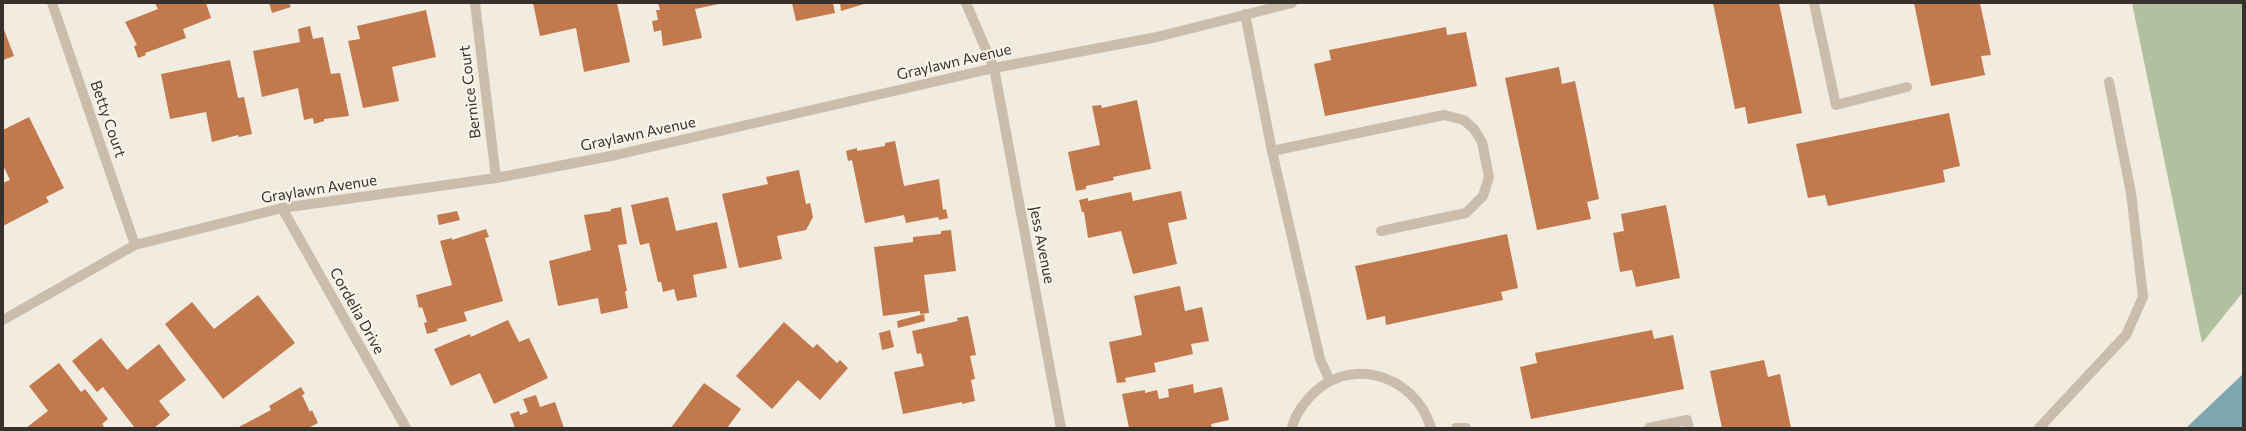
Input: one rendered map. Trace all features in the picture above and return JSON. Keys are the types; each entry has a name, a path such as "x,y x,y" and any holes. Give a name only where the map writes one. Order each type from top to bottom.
{"street":[{"name":"Betty Court","path":"52,3 135,245"},
{"name":"Bernice Court","path":"475,3 496,178"},
{"name":"Jess Avenue","path":"966,3 994,68 1061,428"},
{"name":"Graylawn Avenue","path":"3,320 135,245 282,208 496,178 616,155 994,68 1157,37 1292,3"},
{"path":"1814,3 1836,105 1907,87"},
{"path":"1245,14 1272,150 1320,359 1330,381"},
{"path":"2039,428 2126,335 2142,297 2131,193 2110,82"},
{"path":"1272,150 1444,115 1464,120 1474,129 1484,148 1489,177 1483,196 1466,213 1381,231"},
{"name":"Cordelia Drive","path":"282,208 406,428"},
{"path":"1292,428 1302,406 1314,392 1330,381 1354,374 1367,374 1386,378 1403,386 1417,399 1427,415 1431,428"},
{"path":"1649,428 1688,420 1689,428"},
{"path":"1456,428 1466,428"}],"green space":[{"path":"2132,3 2243,3 2243,292 2202,343"}],"water":[{"path":"2243,374 2243,428 2186,428"}],"building":[{"path":"155,3 206,3 211,18 183,29 186,38 145,53 146,55 138,58 134,46 137,45 125,22 158,9"},
{"path":"269,3 289,3 291,7 272,13"},
{"path":"533,3 617,3 630,62 584,72 576,28 540,36"},
{"path":"658,3 719,4 695,9 702,38 663,46 661,30 654,32 652,21 658,20 656,10 660,10"},
{"path":"792,3 833,3 835,13 796,21"},
{"path":"840,3 864,3 864,4 841,11"},
{"path":"1713,3 1779,3 1802,113 1748,124 1745,107 1735,109"},
{"path":"1914,3 1980,3 1991,55 1981,56 1985,75 1931,86"},
{"path":"426,10 436,57 392,67 399,101 363,108 348,41 360,39 357,26"},
{"path":"310,26 313,39 323,37 331,74 340,73 349,116 324,119 324,121 314,124 313,118 304,120 298,88 262,97 253,51 300,42 298,29"},
{"path":"3,27 14,56 3,60"},
{"path":"1446,27 1447,35 1466,32 1477,86 1325,116 1314,64 1331,60 1329,50"},
{"path":"230,60 238,98 244,97 252,134 239,137 238,135 212,142 206,112 170,119 161,74"},
{"path":"1559,67 1562,84 1575,81 1599,199 1587,202 1591,219 1537,230 1505,78"},
{"path":"1137,100 1151,169 1113,177 1114,180 1086,186 1086,189 1076,191 1068,152 1100,145 1092,106 1101,105 1102,108"},
{"path":"1949,113 1960,166 1943,170 1945,182 1828,206 1825,195 1808,198 1796,144"},
{"path":"29,117 64,188 46,197 49,202 3,226 3,183 10,180 3,165 3,130"},
{"path":"895,141 904,186 939,179 943,210 946,209 948,218 939,220 938,217 906,223 904,215 865,223 852,160 848,161 846,151 857,148 857,151 885,146 885,143"},
{"path":"799,170 806,204 810,203 813,217 806,230 777,236 782,259 739,268 722,194 768,184 766,177"},
{"path":"1181,191 1187,219 1168,223 1177,264 1133,274 1121,231 1088,238 1084,212 1082,212 1079,200 1088,198 1088,201 1131,192 1133,201"},
{"path":"668,197 676,231 717,222 727,268 693,275 697,297 677,301 674,289 663,292 661,282 658,282 649,243 640,245 631,205"},
{"path":"1666,205 1680,278 1636,287 1632,270 1620,272 1613,233 1624,231 1621,214"},
{"path":"621,207 627,244 618,245 627,291 625,291 628,308 601,314 598,298 558,306 549,261 591,250 584,215 611,211 611,209"},
{"path":"457,211 460,220 439,225 437,215"},
{"path":"486,229 489,237 485,238 503,301 464,312 467,321 437,329 438,331 427,334 424,323 427,322 422,307 419,308 416,295 452,285 440,241 452,238 452,240"},
{"path":"951,230 956,271 924,275 929,313 920,314 920,311 883,316 874,247 913,242 913,237 941,234 941,231"},
{"path":"1507,234 1518,288 1501,292 1503,300 1386,325 1385,316 1367,320 1355,266"},
{"path":"1180,286 1185,311 1202,307 1209,341 1191,344 1193,354 1154,363 1156,372 1125,378 1126,382 1117,383 1109,342 1142,335 1134,296"},
{"path":"258,295 295,343 223,399 165,324 192,302 214,329"},
{"path":"924,314 925,321 898,328 897,321"},
{"path":"968,316 976,355 970,356 975,379 971,380 975,401 962,404 962,402 903,414 894,372 924,366 921,353 917,354 912,331 958,321 957,318"},
{"path":"508,320 519,342 529,338 548,378 494,404 480,373 451,386 434,349 470,334 471,337"},
{"path":"784,322 813,348 817,344 837,363 840,360 848,368 820,400 798,380 772,409 736,376"},
{"path":"890,330 894,347 882,350 879,333"},
{"path":"1652,330 1654,339 1673,335 1684,389 1531,419 1520,367 1537,363 1535,353"},
{"path":"101,338 127,370 159,344 186,380 159,401 170,415 154,428 135,428 103,387 97,392 72,361"},
{"path":"1764,360 1768,377 1780,374 1791,428 1722,428 1710,371"},
{"path":"59,363 81,392 85,389 108,419 102,424 104,426 101,428 26,428 48,411 29,386"},
{"path":"704,383 741,409 727,428 671,428"},
{"path":"1193,384 1194,393 1222,387 1229,420 1211,424 1212,428 1129,428 1122,394 1145,390 1145,393 1157,390 1159,399 1169,397 1168,389"},
{"path":"301,387 305,394 302,395 310,412 312,410 318,423 308,428 237,428 271,410 269,406"},
{"path":"536,395 540,407 555,402 564,428 515,428 510,414 519,411 520,415 528,412 523,399"}]}
